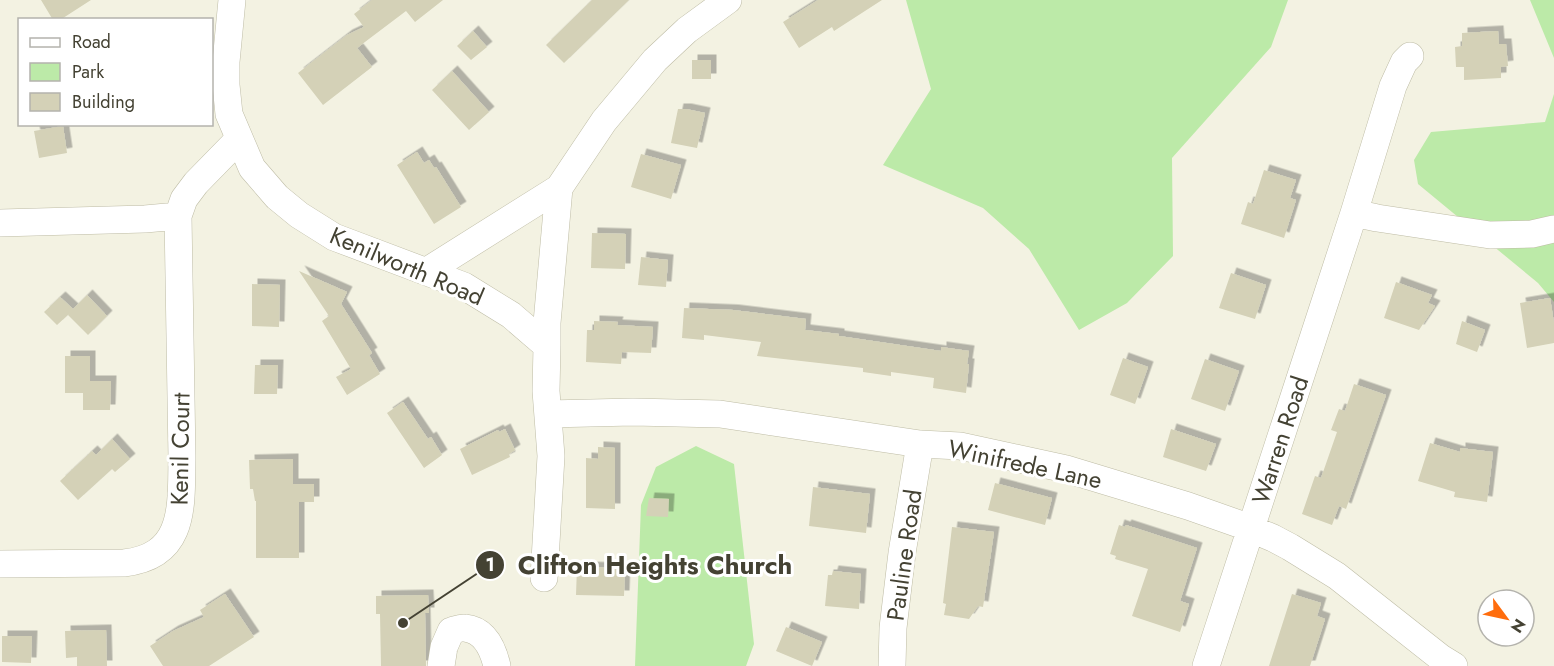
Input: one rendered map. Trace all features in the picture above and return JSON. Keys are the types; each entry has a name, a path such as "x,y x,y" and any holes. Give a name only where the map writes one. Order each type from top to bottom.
{"street":[{"name":"Kenilworth Road","path":"232,0 226,62 229,114 252,168 278,197 299,215 334,237 465,286 511,315 547,346"},
{"path":"427,271 560,188 604,121 655,60 687,30 728,0"},
{"name":"Warren Road","path":"1206,666 1354,213 1393,86 1404,62 1410,56"},
{"name":"Kenil Court","path":"0,564 136,562 162,548 173,535 178,525 182,477 178,216 184,199 196,183 239,139"},
{"path":"544,578 551,456 546,392 548,312 560,188"},
{"path":"1354,213 1490,235 1532,234 1554,229"},
{"path":"0,223 178,216"},
{"name":"Winifrede Lane","path":"548,414 633,412 720,414 920,444 960,446 1066,469 1188,506 1242,525 1290,547 1337,576 1454,666"},
{"name":"Pauline Road","path":"892,666 893,628 902,553 920,444"},
{"path":"441,666 444,647 451,631 464,628 480,633 493,650 496,666"}],"green space":[{"path":"906,0 1288,0 1271,47 1172,158 1173,256 1127,303 1079,330 1029,249 983,208 883,165 931,89"},
{"path":"1530,0 1554,0 1554,58"},
{"path":"1554,94 1554,302 1538,283 1418,184 1414,160 1431,132 1545,122"},
{"path":"696,446 734,464 754,644 746,666 635,666 641,505 656,467"}],"building":[{"path":"41,0 91,0 63,18 52,18"},
{"path":"372,0 443,0 415,22 406,11 357,48 372,67 323,105 298,73 347,35 364,27 354,14"},
{"path":"592,0 629,0 564,63 546,45"},
{"path":"818,0 882,0 834,31 832,27 799,48 783,22"},
{"path":"473,31 487,47 471,60 457,46"},
{"path":"1498,31 1499,44 1506,44 1508,66 1501,67 1501,78 1464,80 1464,67 1456,67 1455,47 1462,46 1462,33"},
{"path":"692,60 711,60 711,79 692,79"},
{"path":"452,71 489,112 469,130 432,90"},
{"path":"678,109 705,113 697,148 671,143"},
{"path":"63,126 67,153 39,158 34,131"},
{"path":"417,152 424,163 429,160 434,168 436,167 461,207 434,224 397,165"},
{"path":"641,154 681,165 671,199 631,187"},
{"path":"1264,170 1296,180 1290,198 1296,200 1284,238 1241,224 1248,202 1253,204"},
{"path":"592,233 626,234 625,269 591,268"},
{"path":"641,257 668,260 666,287 638,285"},
{"path":"299,271 347,292 341,304 372,353 369,355 380,374 347,395 336,377 351,369 322,321 329,316"},
{"path":"1231,273 1266,285 1255,319 1219,308"},
{"path":"1396,282 1432,295 1428,303 1435,306 1419,330 1384,318"},
{"path":"252,284 280,285 279,327 252,326"},
{"path":"87,295 107,316 88,335 68,315 70,313 57,325 44,312 60,297 73,309"},
{"path":"1550,298 1554,343 1527,348 1520,303"},
{"path":"684,308 733,310 806,319 805,330 941,351 941,347 969,351 966,393 933,388 934,378 891,372 891,376 863,372 863,368 757,356 761,342 704,335 704,340 682,338"},
{"path":"594,321 653,327 651,353 622,352 621,364 586,362 587,330 594,330"},
{"path":"1462,321 1485,330 1477,352 1456,344"},
{"path":"65,356 90,356 90,381 111,381 110,410 83,410 83,393 65,393"},
{"path":"1123,358 1148,367 1135,404 1110,395"},
{"path":"1205,359 1239,371 1225,411 1191,399"},
{"path":"255,365 278,365 277,394 254,394"},
{"path":"1354,384 1386,395 1346,509 1339,506 1332,525 1302,514 1315,476 1321,478 1337,432 1331,430 1339,409 1345,411"},
{"path":"403,402 428,439 431,437 442,455 424,468 387,413"},
{"path":"505,429 515,450 509,454 510,457 472,475 460,449 498,430 499,432"},
{"path":"1171,429 1216,444 1206,471 1163,457"},
{"path":"112,439 130,459 115,472 112,469 78,500 60,481 92,451 96,455"},
{"path":"1430,443 1460,452 1460,448 1493,452 1487,502 1454,497 1455,492 1418,481"},
{"path":"598,447 615,448 615,509 586,508 586,458 598,459"},
{"path":"293,459 293,484 314,484 314,502 299,502 299,558 256,558 256,501 253,489 250,489 249,460"},
{"path":"995,483 1052,498 1045,525 988,510"},
{"path":"813,487 870,494 866,533 809,526"},
{"path":"649,498 669,499 668,517 646,516"},
{"path":"1119,525 1125,527 1126,525 1197,548 1180,601 1189,604 1180,632 1132,616 1148,569 1115,559 1116,556 1110,554"},
{"path":"952,527 994,532 983,607 978,606 969,619 944,615 946,604 943,603"},
{"path":"577,567 625,568 624,596 576,595"},
{"path":"833,571 861,574 859,609 825,606 828,575 832,575"},
{"path":"225,594 254,637 209,666 163,666 150,646 173,631 204,617 200,610"},
{"path":"1292,594 1321,603 1317,616 1325,619 1310,666 1269,666"},
{"path":"428,595 429,613 425,613 426,666 381,666 380,614 376,614 376,596"},
{"path":"786,627 822,642 812,666 776,651"},
{"path":"106,630 107,666 77,666 77,657 66,658 65,631"},
{"path":"2,636 32,636 31,663 2,662"}],"place":[{"name":"Clifton Heights Church","path":"403,623"}]}
